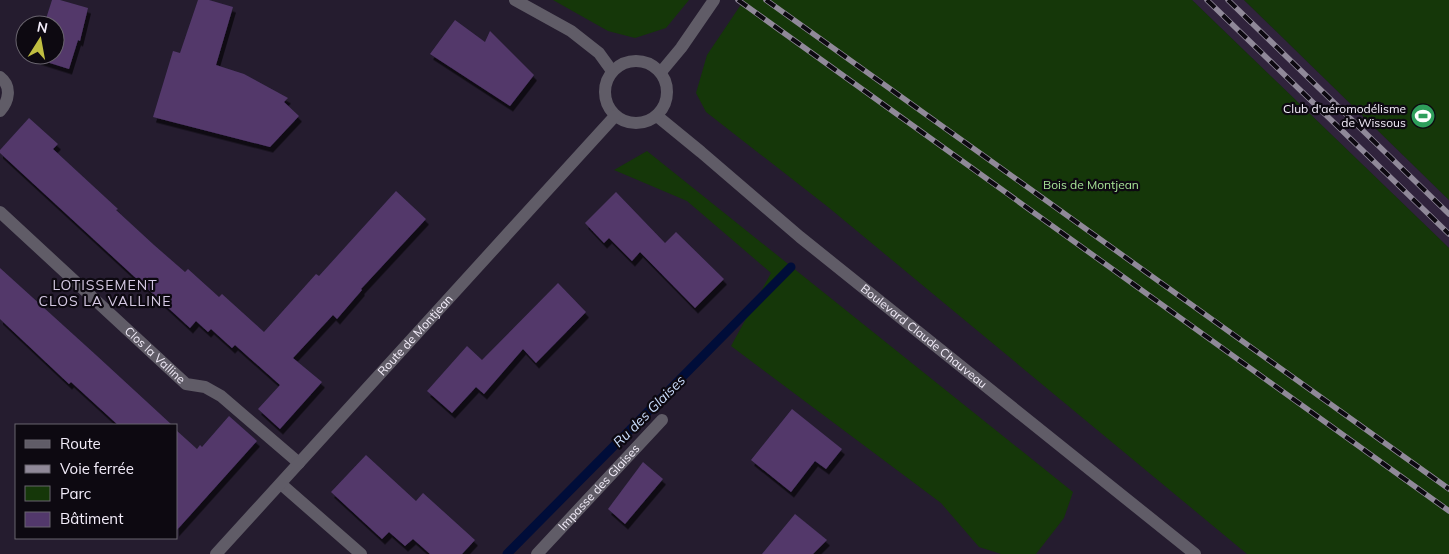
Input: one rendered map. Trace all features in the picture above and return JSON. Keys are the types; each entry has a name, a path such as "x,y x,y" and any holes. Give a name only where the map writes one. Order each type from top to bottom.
{"street":[{"path":"515,0 571,31 599,53 612,70"},
{"path":"661,72 681,48 714,0"},
{"path":"642,61 653,65 661,72 666,83 668,95 664,107 657,116 647,122 636,124 624,122 615,116 607,106 604,94 606,81 612,70 621,64 642,61"},
{"path":"0,77 7,85 8,94 7,101 0,111"},
{"name":"Route de Montjean","path":"216,554 615,116"},
{"name":"Boulevard Claude Chauveau","path":"657,116 800,237 1195,554"},
{"name":"Clos la Valline","path":"0,212 186,384 205,387 221,396 299,463"},
{"name":"Impasse des Glaises","path":"537,554 662,420"},
{"path":"281,484 361,554"}],"shaded area":[{"path":"1192,0 1244,0 1449,200 1449,248"}],"green space":[{"path":"553,0 689,0 666,28 635,38 608,31"},
{"name":"Bois de Montjean","path":"744,0 1192,0 1449,248 1449,554 1247,554 828,207 706,112 696,93 707,55"},
{"path":"1244,0 1449,0 1449,200"},
{"path":"647,151 1073,492 1064,518 1036,554 1001,554 979,547 941,503 731,346 771,273 687,201 614,170"}],"building":[{"path":"52,0 60,0 88,8 80,41 78,40 69,69 56,65 65,65 65,15 47,15"},
{"path":"198,0 209,0 233,7 216,65 244,74 288,98 284,102 299,116 270,147 153,117 173,51 180,53"},
{"path":"455,20 485,42 490,31 534,75 510,106 430,54"},
{"path":"29,118 58,144 53,149 154,245 185,272 188,269 219,297 222,294 264,332 316,274 319,276 396,191 426,219 361,289 337,319 333,315 293,358 322,382 280,429 258,409 280,385 235,345 232,348 211,329 208,332 196,321 190,328 0,153 0,150"},
{"path":"616,192 665,243 676,232 724,279 695,308 640,252 632,261 609,238 604,243 585,223"},
{"path":"0,268 171,424 117,424 71,382 69,384 0,319"},
{"path":"558,283 586,312 536,363 523,349 484,394 476,387 452,413 427,391 467,346 482,360"},
{"path":"792,409 842,449 826,469 815,461 791,492 751,460"},
{"path":"229,416 257,441 178,529 178,432 197,449 200,445 202,447"},
{"path":"366,455 416,501 423,493 475,540 462,554 430,554 413,539 405,546 389,532 382,539 331,492"},
{"path":"643,462 663,479 625,524 608,509"},
{"path":"795,514 827,540 813,554 762,554"}],"waterway":[{"name":"Ru des Glaises","path":"507,554 791,267"}],"railway":[{"path":"738,0 1449,511"},
{"path":"766,0 1449,489"},
{"path":"1207,0 1449,234"},
{"path":"1228,0 1449,214"}],"place":[{"name":"Club d'aéromodélisme de Wissous","path":"1423,116"}],"district":[{"name":"LOTISSEMENT CLOS LA VALLINE","path":"105,294"}]}
